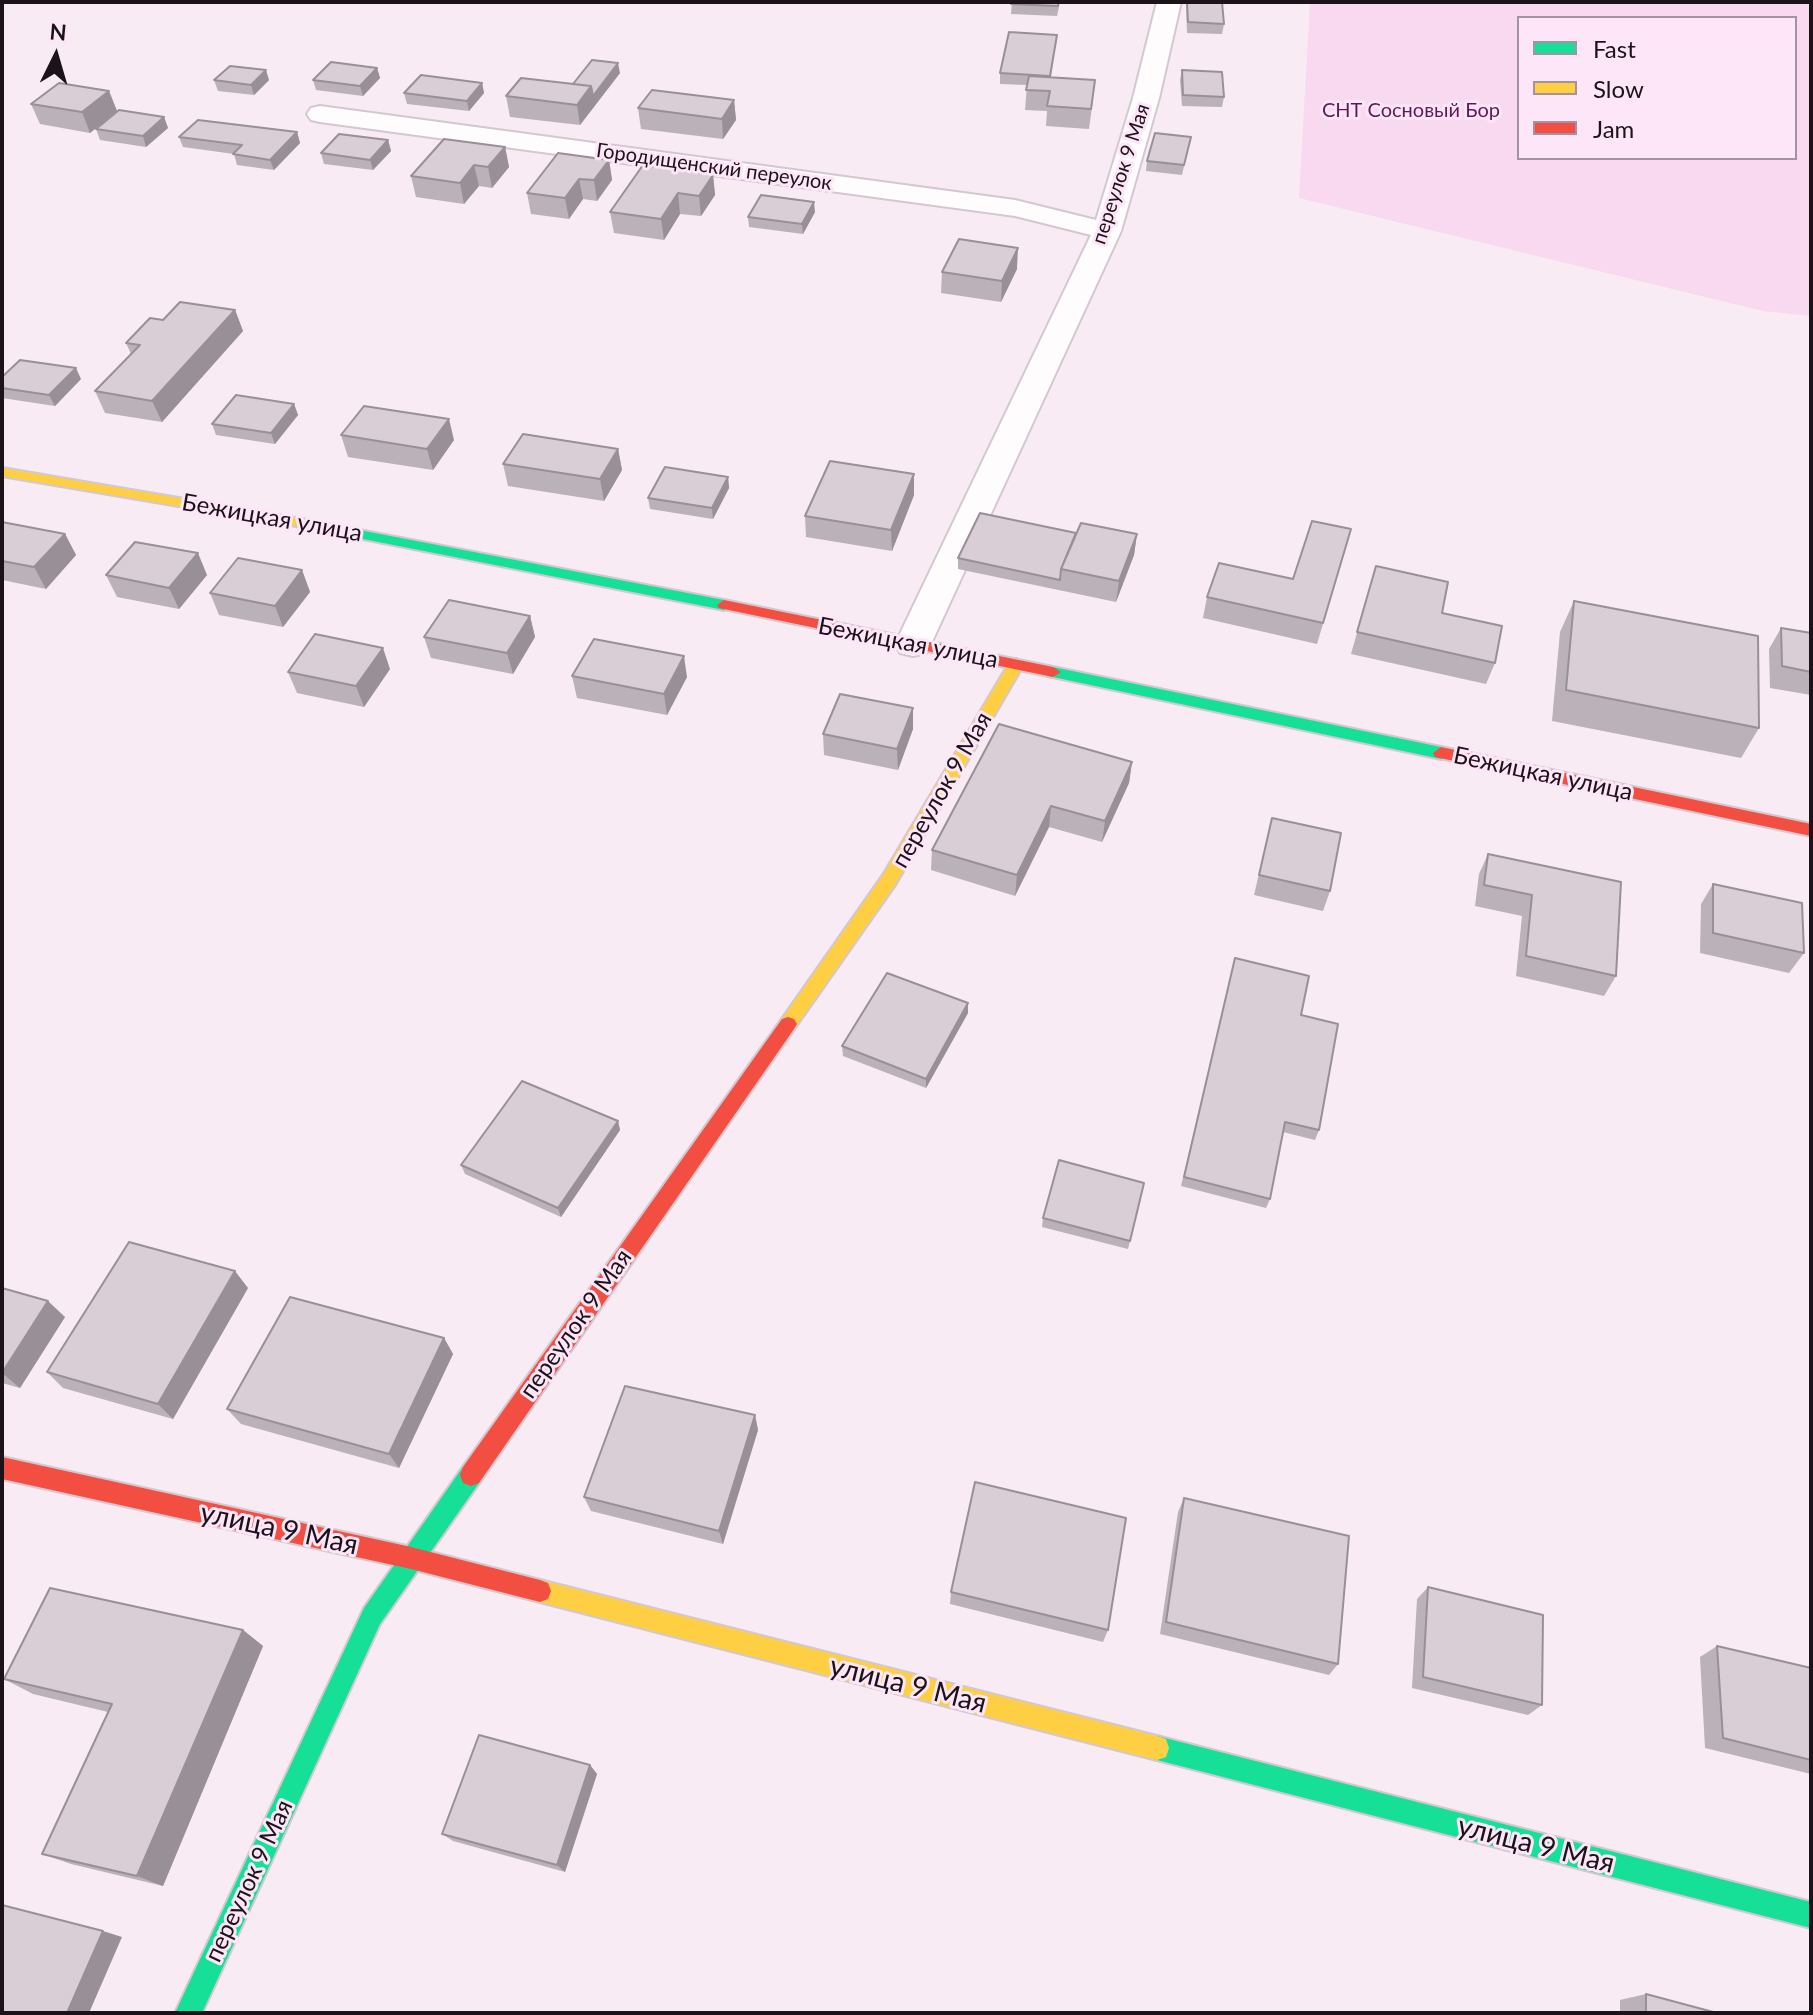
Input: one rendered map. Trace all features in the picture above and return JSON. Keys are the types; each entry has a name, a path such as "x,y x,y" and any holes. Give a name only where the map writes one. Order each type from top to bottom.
{"street":[{"name":"переулок 9 Мая","path":"913,644 1107,231 1146,98 1169,2"},
{"name":"Городищенский переулок","path":"320,114 1015,208 1107,231"},
{"name":"Бежицкая улица","path":"2,472 373,535 1016,664 1811,830"},
{"name":"переулок 9 Мая","path":"188,2013 372,1616 889,880 1016,664"},
{"name":"улица 9 Мая","path":"2,1468 411,1558 1811,1915"}],"green space":[{"name":"СНТ Сосновый Бор","path":"1310,2 1811,2 1811,316 1763,311 1299,198"}],"building":[{"path":"1058,2 1058,6 1011,4"},
{"path":"1187,2 1222,2 1224,24 1188,22"},
{"path":"1009,32 1057,35 1050,76 1000,73"},
{"path":"592,60 618,63 593,96 591,86 573,84"},
{"path":"331,62 377,68 360,86 313,80"},
{"path":"230,66 266,70 251,85 214,80"},
{"path":"1182,70 1222,72 1224,97 1183,95"},
{"path":"421,75 482,83 467,101 404,93"},
{"path":"1029,76 1095,80 1091,109 1047,106 1050,91 1026,90"},
{"path":"521,78 591,86 577,105 506,96"},
{"path":"59,83 109,91 82,112 31,104"},
{"path":"652,90 734,100 722,119 638,108"},
{"path":"119,110 164,117 143,136 96,129"},
{"path":"198,120 297,132 270,160 233,154 242,145 179,137"},
{"path":"1155,133 1191,137 1184,165 1147,161"},
{"path":"339,134 388,140 370,160 321,153"},
{"path":"444,139 505,147 488,167 474,165 460,183 411,176"},
{"path":"558,153 609,160 594,180 579,179 565,198 527,193"},
{"path":"643,165 713,175 699,196 678,193 661,219 610,212"},
{"path":"761,195 814,202 802,224 748,217"},
{"path":"959,239 1018,248 1002,281 942,272"},
{"path":"180,302 235,310 152,401 95,391 140,345 126,343 150,318 163,320"},
{"path":"20,360 76,368 49,395 2,388 2,377"},
{"path":"236,395 294,404 271,433 212,424"},
{"path":"364,406 449,419 427,449 341,435"},
{"path":"523,434 618,449 600,479 503,464"},
{"path":"830,461 914,474 891,530 805,516"},
{"path":"665,467 728,477 712,508 648,498"},
{"path":"980,513 1076,533 1061,569 1060,580 958,558"},
{"path":"1312,521 1351,529 1323,623 1207,597 1219,563 1293,579"},
{"path":"2,522 65,534 34,567 2,561"},
{"path":"1081,523 1137,534 1119,581 1061,569"},
{"path":"135,542 198,553 169,588 106,575"},
{"path":"238,558 302,570 275,606 210,593"},
{"path":"1376,566 1448,582 1442,613 1502,626 1495,663 1357,632"},
{"path":"449,600 530,616 507,653 424,637"},
{"path":"1574,601 1758,636 1759,728 1566,690"},
{"path":"1781,628 1811,633 1811,672 1782,666"},
{"path":"315,634 383,648 356,686 288,672"},
{"path":"594,639 684,656 664,694 572,676"},
{"path":"840,694 913,708 897,749 823,734"},
{"path":"999,724 1132,762 1105,821 1051,806 1017,875 932,850"},
{"path":"1272,818 1341,833 1330,891 1259,875"},
{"path":"1488,854 1621,882 1616,976 1526,956 1532,895 1484,885"},
{"path":"1713,884 1802,903 1804,953 1713,933"},
{"path":"1235,958 1309,976 1301,1015 1338,1024 1319,1130 1285,1122 1270,1199 1184,1177"},
{"path":"887,973 968,1003 926,1079 842,1046"},
{"path":"522,1081 618,1121 558,1208 461,1165"},
{"path":"1059,1160 1144,1183 1130,1241 1043,1218"},
{"path":"129,1242 235,1271 158,1404 47,1372"},
{"path":"2,1288 48,1301 2,1373"},
{"path":"290,1297 444,1338 389,1454 227,1409"},
{"path":"625,1386 755,1415 719,1531 584,1497"},
{"path":"975,1482 1126,1518 1108,1630 951,1592"},
{"path":"1184,1498 1349,1536 1338,1664 1166,1622"},
{"path":"1428,1587 1543,1615 1542,1705 1423,1677"},
{"path":"50,1588 243,1630 137,1876 42,1854 112,1704 4,1679"},
{"path":"1717,1646 1811,1668 1811,1760 1723,1738"},
{"path":"479,1735 590,1765 557,1865 442,1834"},
{"path":"2,1905 103,1931 67,2013 2,2013"},
{"path":"1646,1994 1717,2013 1646,2013"}],"traffic: fast":[{"path":"302,523 724,605"},
{"path":"1053,672 1441,753"},
{"path":"188,2013 372,1616 471,1475"},
{"path":"1157,1748 1811,1915"}],"traffic: slow":[{"path":"2,472 302,523"},
{"path":"788,1024 889,880 1016,664"},
{"path":"540,1591 1157,1748"}],"traffic: jam":[{"path":"724,605 1053,672"},
{"path":"1441,753 1811,830"},
{"path":"471,1475 788,1024"},
{"path":"2,1468 411,1558 540,1591"}]}
